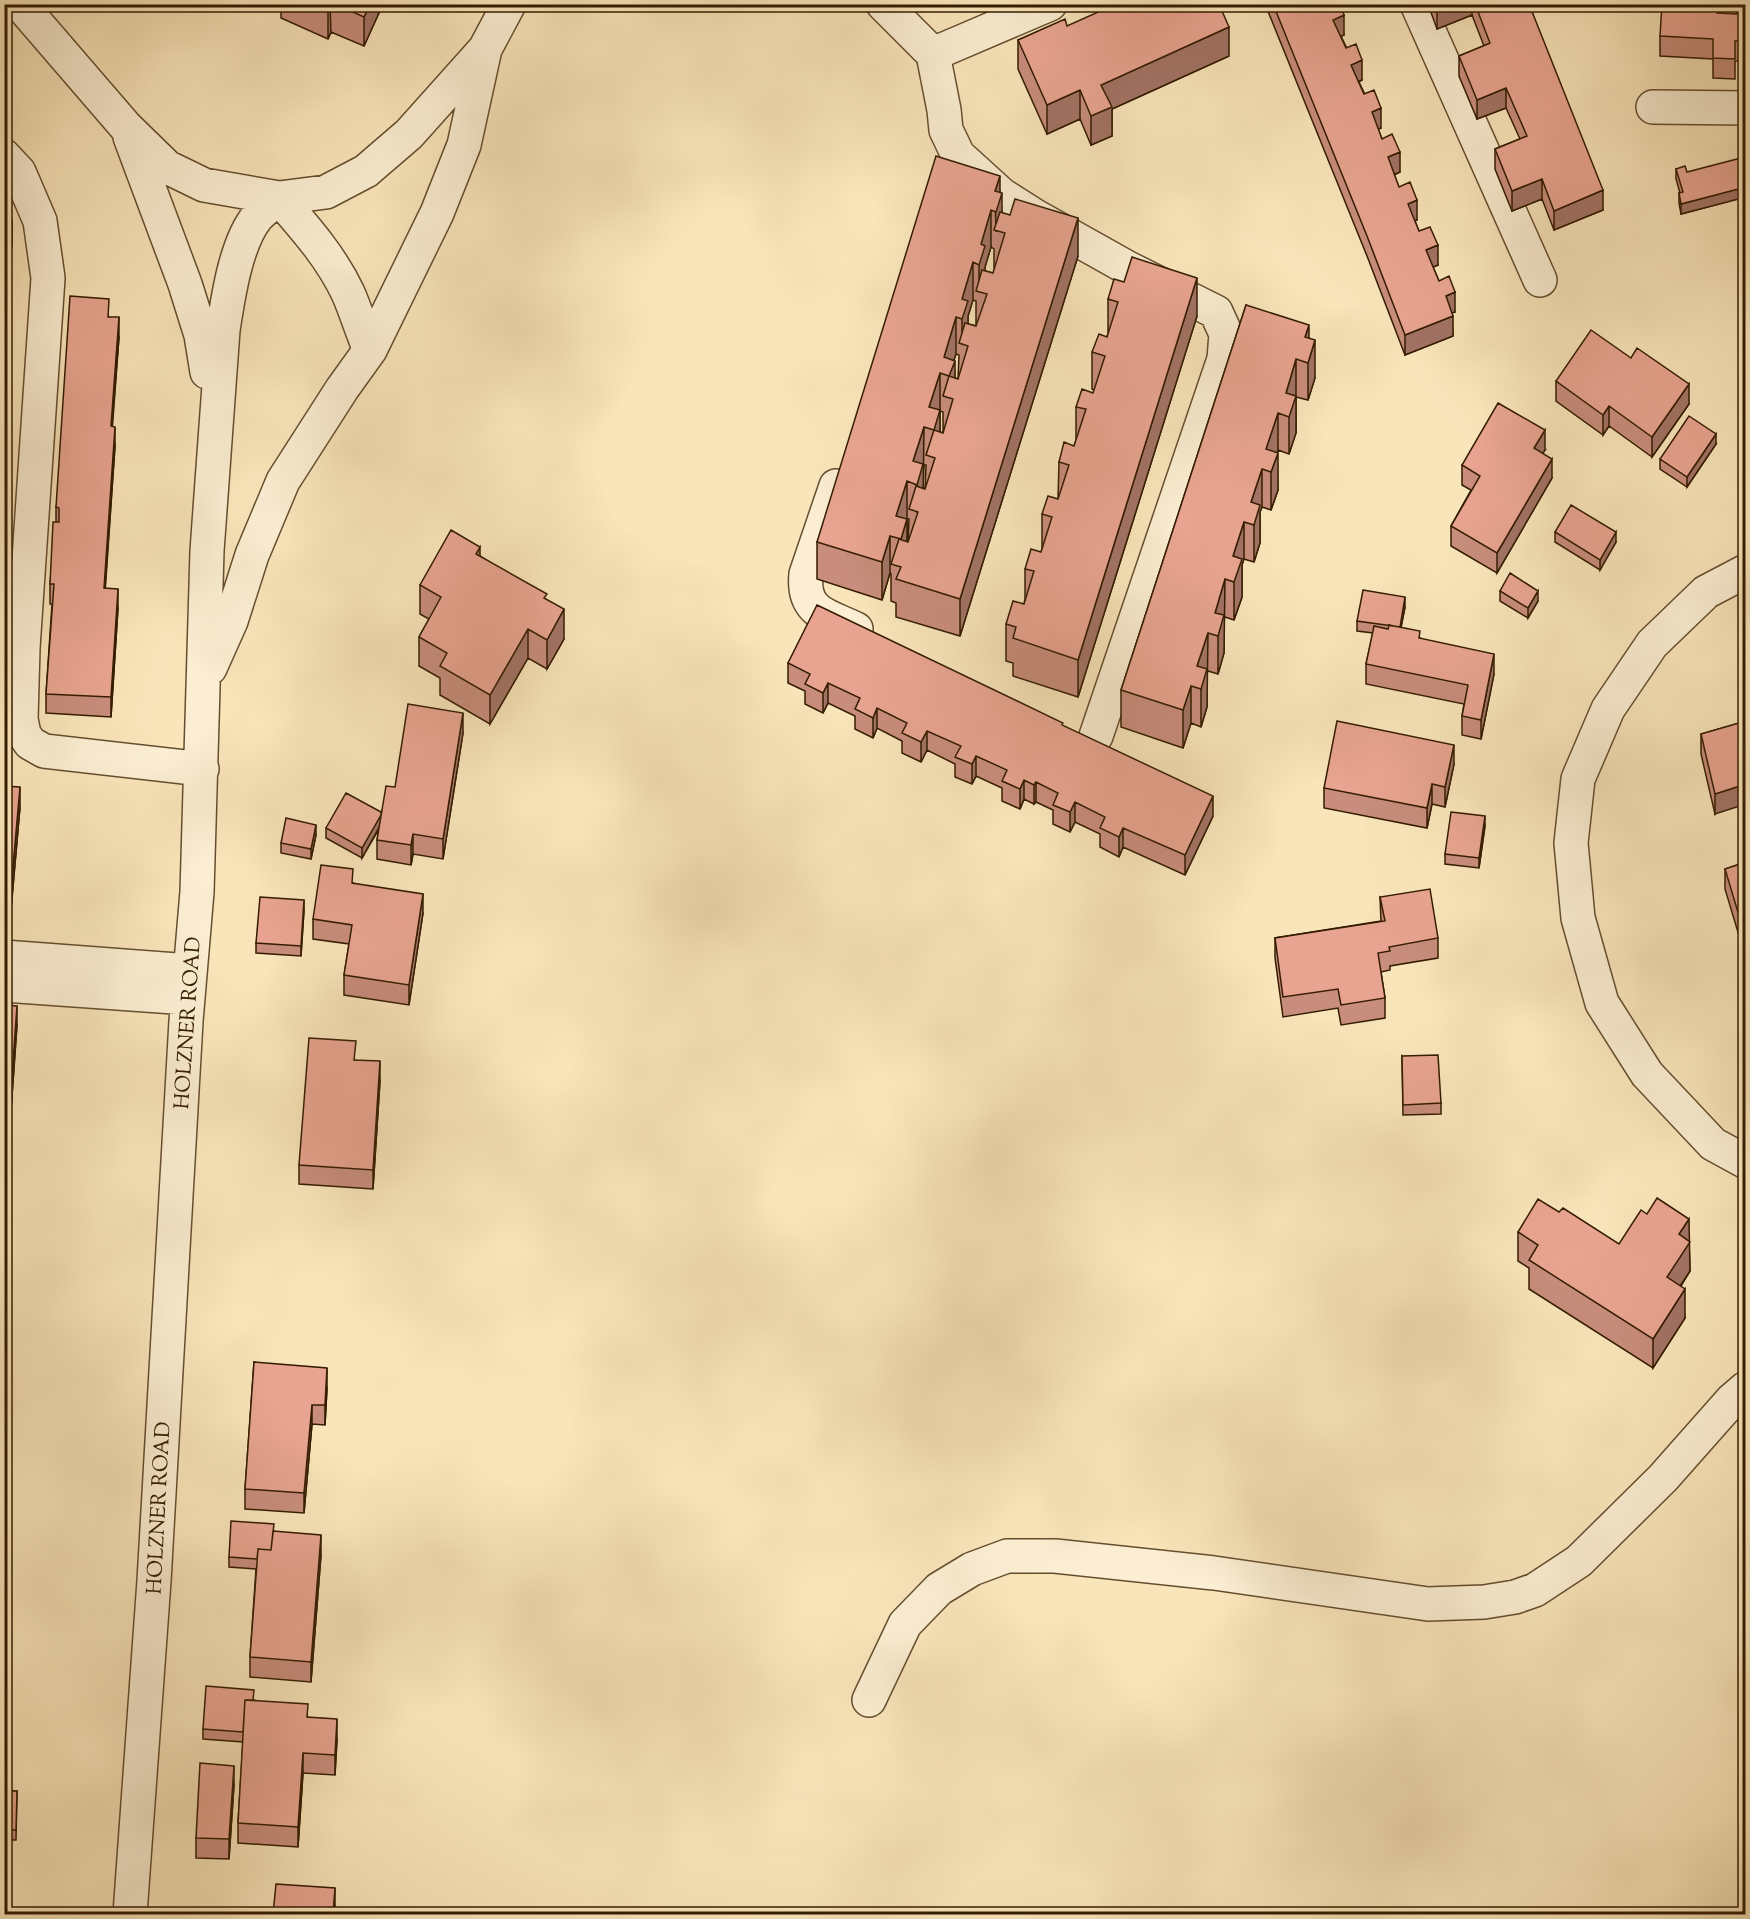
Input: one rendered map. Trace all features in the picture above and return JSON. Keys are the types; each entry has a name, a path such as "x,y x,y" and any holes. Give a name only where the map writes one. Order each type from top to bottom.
{"street":[{"path":"20,4 126,127 167,167 204,186 279,198 326,192 366,171 409,134 485,49 509,4"},
{"path":"883,4 933,54 945,110 946,130 958,155 1002,195 1071,237 1216,312 1226,334 1224,359 1096,736"},
{"path":"933,54 1050,4"},
{"path":"1417,4 1540,280"},
{"name":"HOLZNER ROAD","path":"130,1914 156,1557 189,985 197,892 203,681 231,621 252,555 283,481 370,350 437,213 464,145 485,49"},
{"path":"1653,107 1746,108"},
{"path":"126,127 185,284 201,335 215,427"},
{"path":"940,178 951,144"},
{"path":"4,156 19,172 40,221 48,278 23,648 21,719 24,734 30,743 44,751 202,769"},
{"path":"279,198 320,246 336,270 349,294 370,350"},
{"path":"203,681 207,551 227,298 243,243 257,218 279,198"},
{"path":"844,461 806,574 808,599 813,609 882,642"},
{"path":"1746,571 1706,592 1652,644 1608,710 1578,779 1571,843 1578,918 1602,1003 1647,1074 1713,1144 1746,1162"},
{"path":"4,957 189,985"},
{"path":"4,985 189,985"},
{"path":"869,1700 905,1624 939,1588 972,1569 1007,1556 1055,1556 1214,1573 1428,1604 1484,1602 1515,1597 1535,1590 1579,1561 1663,1478 1732,1400 1746,1388"}],"building":[{"path":"316,4 330,4 328,10"},
{"path":"335,4 370,4 364,17"},
{"path":"1116,4 1219,4 1229,27 1101,85 1112,107 1091,116 1080,90 1047,105 1018,40 1065,19 1067,26"},
{"path":"1273,4 1340,4 1344,15 1333,20 1346,48 1356,44 1362,60 1351,65 1364,94 1374,90 1381,108 1372,112 1382,139 1392,134 1400,152 1388,157 1399,187 1410,182 1417,200 1408,204 1419,231 1430,227 1438,245 1426,250 1439,281 1449,276 1455,292 1446,296 1453,316 1405,335"},
{"path":"1436,4 1448,4 1437,9"},
{"path":"1475,4 1529,4 1603,190 1554,211 1542,179 1512,191 1495,149 1527,136 1506,88 1477,100 1459,56 1490,43"},
{"path":"1662,4 1717,4 1717,13 1737,14 1738,4 1746,4 1746,41 1735,41 1735,59 1713,58 1713,39 1660,36"},
{"path":"936,156 1000,176 995,191 1002,193 996,212 991,210 981,244 985,246 979,265 973,262 962,299 968,301 962,319 956,317 944,357 955,361 949,376 940,373 929,407 940,410 934,430 924,427 913,461 923,464 917,485 907,481 896,516 907,519 901,539 890,536 882,562 817,542"},
{"path":"1741,158 1746,173 1746,187 1681,204 1679,193 1683,192 1676,169 1685,166 1687,172"},
{"path":"1015,199 1078,218 960,599 896,579 901,567 891,564 899,539 908,542 918,512 909,509 916,486 925,489 935,458 926,455 934,430 943,433 953,399 943,396 949,376 958,379 968,346 959,343 965,323 976,326 987,294 976,291 982,270 993,273 1005,233 994,230 1000,212 1010,215"},
{"path":"4,219 12,220 8,283 4,284"},
{"path":"1132,257 1197,278 1078,660 1013,638 1016,627 1006,624 1013,601 1024,604 1034,571 1025,569 1031,549 1041,552 1052,517 1042,514 1048,496 1058,499 1069,465 1059,462 1064,442 1074,446 1086,409 1076,407 1082,389 1093,393 1105,356 1092,352 1099,334 1107,337 1118,302 1108,299 1114,279 1124,282"},
{"path":"70,296 109,299 108,317 119,317 111,426 115,427 104,588 118,589 111,697 46,694 54,584 50,584 53,522 59,522 59,508 56,507"},
{"path":"1246,305 1309,325 1305,337 1315,340 1308,363 1296,359 1286,393 1296,396 1289,417 1278,413 1266,449 1278,453 1271,472 1262,469 1251,502 1260,505 1254,525 1244,522 1233,556 1242,559 1234,582 1225,579 1215,613 1224,615 1218,636 1208,633 1197,666 1207,669 1201,689 1191,686 1183,710 1121,690"},
{"path":"4,323 6,323 4,351"},
{"path":"1591,330 1631,358 1637,348 1689,384 1652,437 1609,406 1603,415 1556,381"},
{"path":"1498,403 1545,430 1534,448 1552,459 1497,553 1451,526 1480,476 1462,465"},
{"path":"1689,416 1716,434 1687,477 1660,459"},
{"path":"1571,505 1616,532 1600,560 1555,532"},
{"path":"451,530 480,547 476,554 547,594 544,598 564,609 547,640 528,629 490,695 440,666 447,653 419,637 441,597 420,585"},
{"path":"1510,573 1538,591 1528,608 1500,591"},
{"path":"1363,590 1405,597 1400,627 1357,621"},
{"path":"817,605 1213,796 1185,855 1123,828 1119,837 1100,828 1105,817 1075,802 1070,812 1053,805 1058,793 1036,782 1034,785 1024,780 1020,789 1002,781 1007,770 976,756 972,764 955,757 961,746 927,731 921,742 902,733 907,723 877,708 873,718 855,709 860,698 828,683 823,693 805,684 810,674 788,663"},
{"path":"1389,625 1420,631 1419,638 1494,654 1481,720 1462,716 1468,685 1366,664 1374,626 1388,629"},
{"path":"408,704 463,713 443,839 413,834 411,845 377,840 386,786 395,787"},
{"path":"1337,721 1454,745 1445,787 1432,784 1427,808 1324,788"},
{"path":"1746,721 1746,784 1715,794 1701,734"},
{"path":"4,786 20,787 10,901 4,901"},
{"path":"346,793 381,812 362,848 326,828"},
{"path":"1451,812 1485,816 1479,858 1445,854"},
{"path":"286,818 316,825 311,849 281,843"},
{"path":"1746,862 1746,939 1725,869"},
{"path":"321,865 353,869 352,883 423,894 409,985 344,975 352,925 313,919"},
{"path":"1430,889 1438,938 1389,947 1390,951 1378,953 1385,998 1341,1005 1338,989 1283,997 1275,938 1385,921 1380,897"},
{"path":"260,897 304,900 301,946 256,943"},
{"path":"4,1005 17,1006 9,1119 4,1119"},
{"path":"309,1038 356,1041 354,1060 380,1061 373,1170 299,1165"},
{"path":"1438,1055 1441,1103 1403,1105 1402,1056"},
{"path":"1657,1198 1689,1219 1679,1234 1690,1242 1667,1277 1685,1289 1653,1339 1529,1260 1538,1245 1518,1232 1538,1199 1559,1212 1563,1208 1619,1244 1641,1210 1647,1214"},
{"path":"254,1362 327,1368 325,1405 312,1405 304,1493 245,1489"},
{"path":"231,1521 274,1524 271,1550 258,1549 257,1559 229,1557"},
{"path":"273,1531 321,1535 311,1662 250,1657 258,1549 271,1550"},
{"path":"206,1686 254,1690 253,1700 245,1700 243,1732 203,1729"},
{"path":"245,1700 308,1704 307,1717 337,1719 335,1755 303,1753 298,1827 238,1823"},
{"path":"200,1763 234,1766 229,1839 196,1838"},
{"path":"4,1791 17,1791 16,1830 4,1830"},
{"path":"276,1884 335,1888 333,1914 273,1914"}]}
